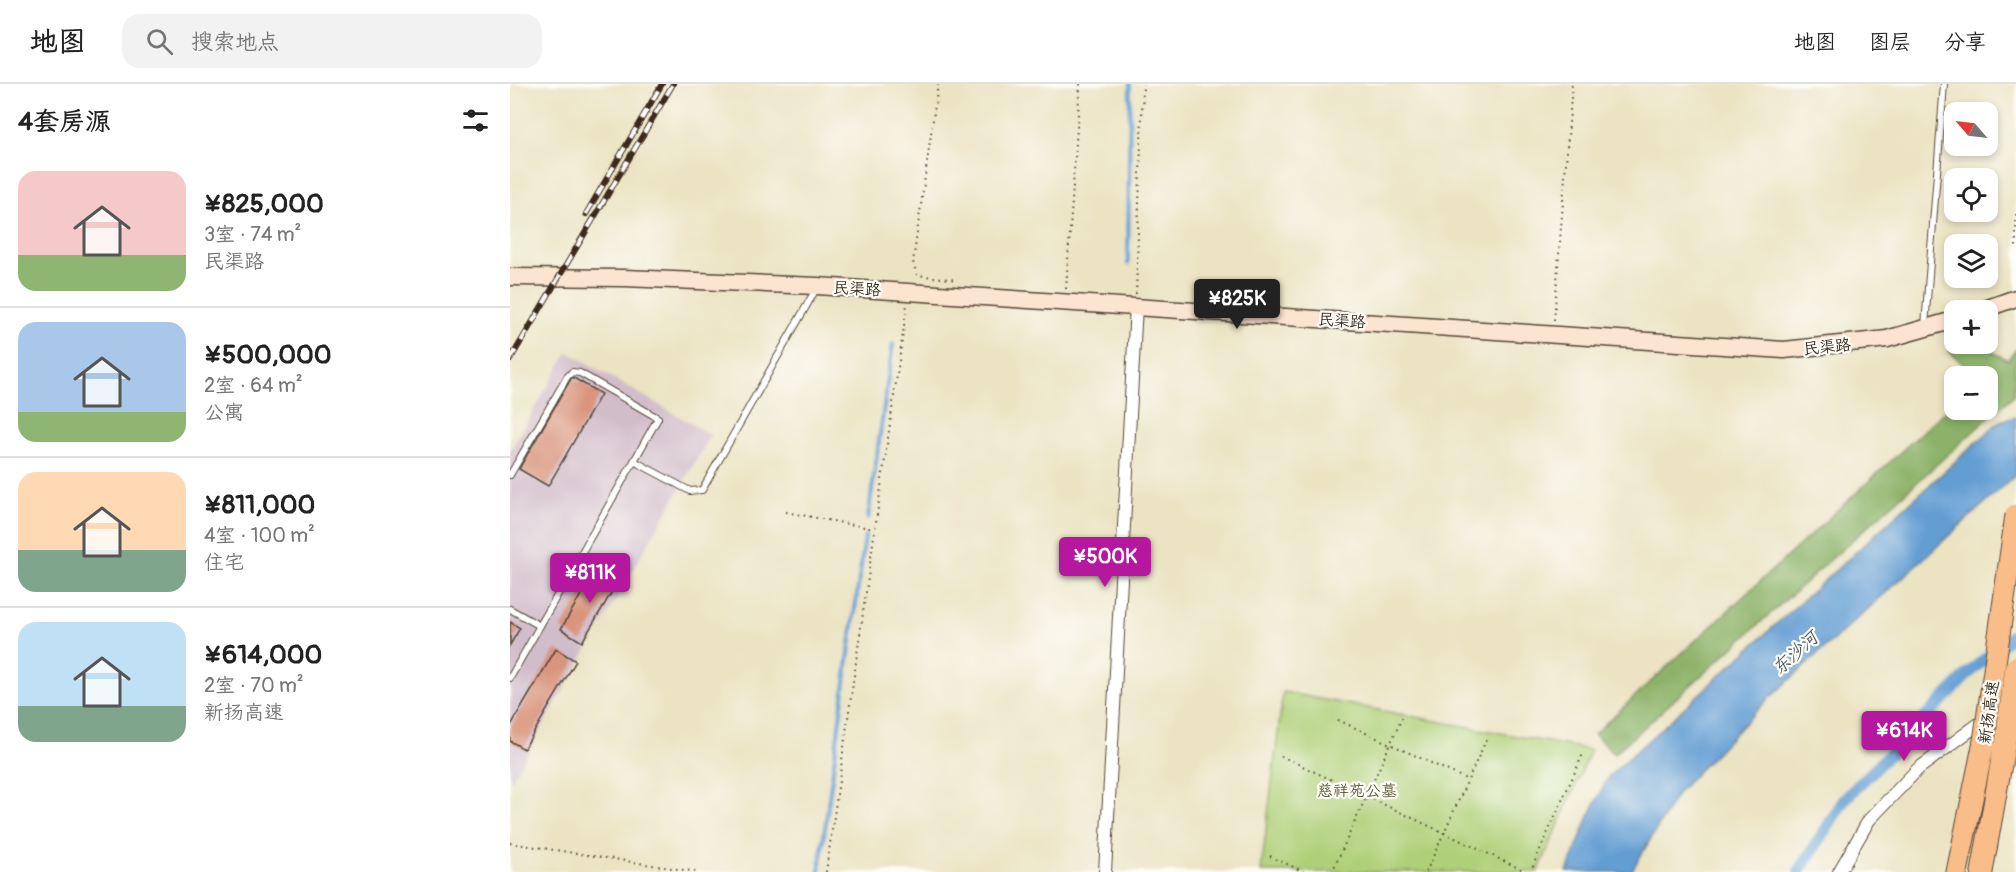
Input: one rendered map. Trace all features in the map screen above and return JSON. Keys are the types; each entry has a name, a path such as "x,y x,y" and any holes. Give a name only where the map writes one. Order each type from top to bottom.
{"highway":[{"name":"新扬高速","path":"1957,872 1984,741 2016,515"},
{"name":"新扬高速","path":"1982,872 2016,667"}],"main road":[{"name":"民渠路","path":"510,277 624,278 909,291 1784,350 1887,339 1944,323"},
{"path":"1998,304 2016,298"}],"street":[{"path":"1105,872 1136,306"},
{"path":"1839,872 1869,820 1918,769 2016,696"}],"lane":[{"path":"1925,330 1944,84"},
{"path":"634,461 690,491 702,490 817,286"},
{"path":"510,475 567,376 572,372 580,373 658,418 510,678"},
{"path":"510,609 540,626"}],"path":[{"path":"938,84 912,262 917,275 968,283 972,295"},
{"path":"1065,301 1080,84"},
{"path":"1136,306 1143,84"},
{"path":"1553,335 1572,84"},
{"path":"2016,215 2016,248"},
{"path":"826,872 909,291"},
{"path":"786,512 875,529"},
{"path":"1332,872 1402,718"},
{"path":"1338,720 1468,780"},
{"path":"1426,872 1488,736"},
{"path":"1281,756 1529,872 1583,754"},
{"path":"510,843 696,872"},
{"path":"1270,856 1304,872"}],"shaded area":[{"path":"568,352 711,435 510,783 510,451"}],"green space":[{"path":"2016,349 2014,395 1998,409 1998,366 1965,366 1952,354 1997,354 2008,360"},
{"path":"1944,412 1944,420 1986,420 1614,754 1594,734"},
{"name":"慈祥苑公墓","path":"1283,692 1591,750 1538,872 1261,872"}],"water":[{"name":"东沙河","path":"2016,417 2016,475 1764,703 1679,791 1631,872 1567,872 1589,816 1609,776 2000,421"}],"building":[{"path":"572,377 601,394 548,486 519,469"},
{"path":"597,567 619,580 582,642 561,629"},
{"path":"510,622 520,628 510,645"},
{"path":"556,649 576,661 524,749 510,741 510,727"}],"waterway":[{"path":"1128,264 1130,84"},
{"path":"868,518 893,344"},
{"path":"819,872 865,536"},
{"path":"1799,872 1844,800 1972,670 2016,632"}],"railway":[{"path":"586,214 662,84"},
{"path":"510,360 673,84"}]}
